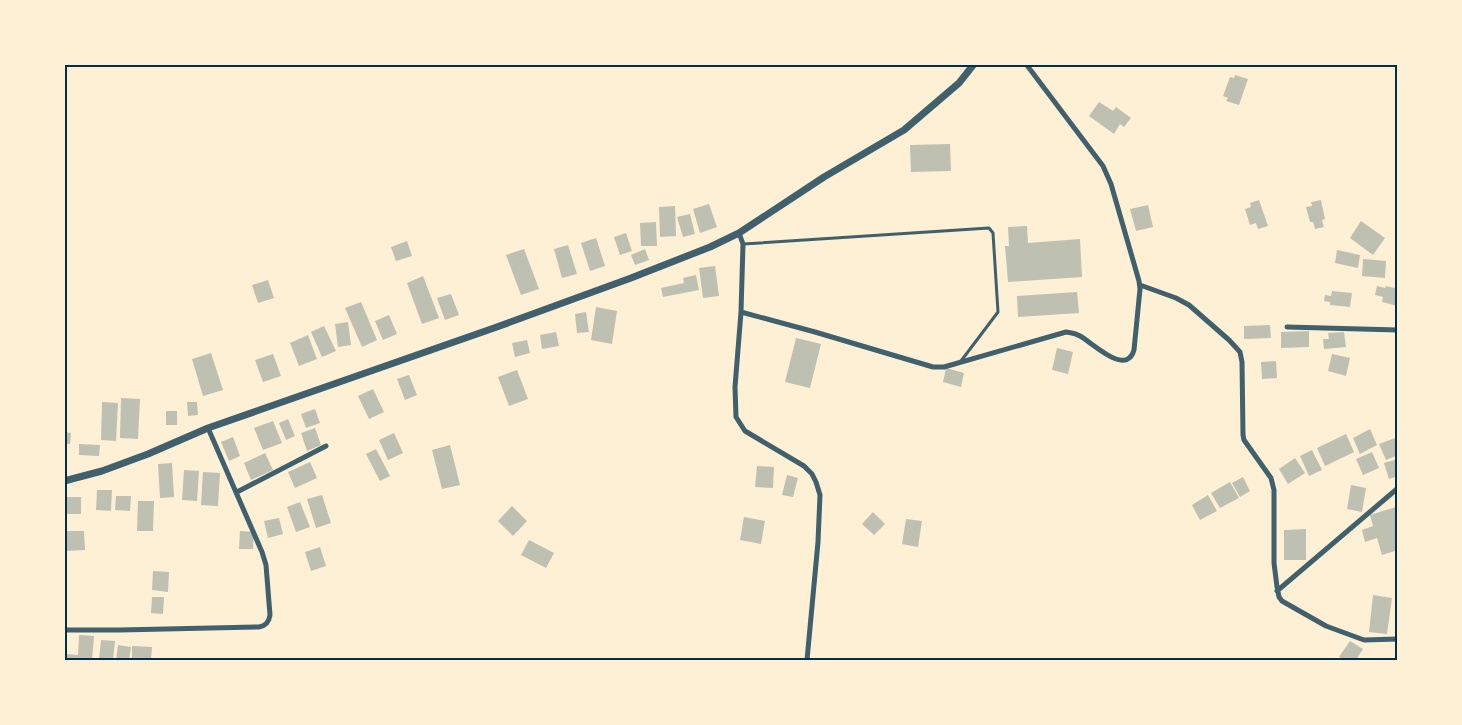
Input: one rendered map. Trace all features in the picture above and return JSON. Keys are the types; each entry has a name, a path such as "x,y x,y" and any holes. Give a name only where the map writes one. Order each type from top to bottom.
{"street":[{"path":"64,481 102,471 208,428 620,282 710,247 739,233 824,177 904,130 959,83 974,64"},
{"path":"741,312 928,366 944,367 1066,332 1080,336 1114,359 1125,361 1129,359 1134,351 1140,285 1114,192 1102,166 1026,64"},
{"path":"739,233 743,244 735,397 736,417 745,431 804,466 812,474 820,495 807,660"},
{"path":"1140,285 1189,305 1240,352 1244,440 1270,475 1274,490 1274,563 1279,597 1285,604 1326,626 1364,640 1398,639"},
{"path":"1287,327 1398,330"},
{"path":"64,630 259,627 266,624 270,615 266,565 257,537 208,428"},
{"path":"237,492 326,446"},
{"path":"1277,591 1398,488"}],"lane":[{"path":"743,244 989,228 993,233 998,312 959,363"}],"building":[{"path":"1235,75 1248,79 1239,105 1226,101 1228,98 1223,96 1230,77 1234,78"},
{"path":"1099,102 1113,111 1116,107 1131,118 1124,127 1120,124 1114,134 1089,116"},
{"path":"950,144 951,171 911,172 910,145"},
{"path":"1259,200 1268,226 1258,229 1256,223 1250,225 1245,209 1251,207 1250,203"},
{"path":"1321,200 1325,219 1322,220 1324,227 1315,229 1313,222 1310,222 1306,207 1312,206 1311,202"},
{"path":"709,204 717,227 700,233 693,209"},
{"path":"1148,205 1153,227 1136,231 1130,209"},
{"path":"675,206 676,236 660,237 659,207"},
{"path":"690,214 695,234 683,237 677,217"},
{"path":"1361,221 1385,238 1373,255 1350,238"},
{"path":"656,222 657,246 641,246 640,223"},
{"path":"1027,226 1028,243 1080,239 1082,277 1008,282 1005,246 1009,246 1008,227"},
{"path":"626,233 632,251 620,255 614,237"},
{"path":"596,238 605,266 590,271 581,243"},
{"path":"407,241 412,256 396,261 391,247"},
{"path":"568,245 577,274 562,278 554,249"},
{"path":"524,249 539,289 521,295 506,255"},
{"path":"645,249 649,260 635,265 631,255"},
{"path":"1337,250 1360,255 1358,268 1335,263"},
{"path":"1363,259 1386,261 1385,278 1362,276"},
{"path":"715,266 719,296 703,298 699,268"},
{"path":"696,275 699,290 663,297 661,288 684,283 683,278"},
{"path":"423,276 439,318 422,324 407,283"},
{"path":"268,280 274,298 258,303 252,285"},
{"path":"1377,286 1398,289 1398,306 1382,302 1383,297 1375,295"},
{"path":"1332,291 1352,293 1350,307 1330,305 1330,302 1324,301 1325,295 1331,296"},
{"path":"1077,292 1079,313 1018,317 1017,296"},
{"path":"451,294 459,315 445,320 437,298"},
{"path":"361,302 377,340 362,347 345,308"},
{"path":"596,307 617,311 612,344 591,340"},
{"path":"586,312 589,332 577,333 575,314"},
{"path":"389,315 397,334 383,340 375,321"},
{"path":"348,322 351,345 338,347 335,324"},
{"path":"1270,325 1271,338 1244,339 1244,326"},
{"path":"324,326 336,351 322,357 311,332"},
{"path":"1309,331 1309,347 1281,348 1281,332"},
{"path":"556,332 559,346 542,349 540,335"},
{"path":"1344,332 1346,347 1324,349 1323,339 1329,339 1328,333"},
{"path":"308,335 317,359 299,366 290,343"},
{"path":"796,338 821,344 810,388 785,382"},
{"path":"527,340 530,353 515,357 512,343"},
{"path":"1057,348 1073,352 1068,374 1052,370"},
{"path":"211,353 223,390 203,396 192,359"},
{"path":"273,354 281,376 263,382 255,360"},
{"path":"1332,354 1350,358 1346,376 1328,371"},
{"path":"1276,361 1277,378 1262,379 1261,362"},
{"path":"946,368 964,373 961,387 943,382"},
{"path":"517,370 528,399 509,406 498,377"},
{"path":"409,375 417,395 405,400 397,379"},
{"path":"373,389 384,412 369,419 358,396"},
{"path":"121,398 140,399 138,439 120,438"},
{"path":"102,402 118,403 116,441 101,440"},
{"path":"187,402 197,402 198,415 188,416"},
{"path":"315,409 320,423 306,428 301,414"},
{"path":"166,411 177,411 177,425 166,425"},
{"path":"288,419 295,436 286,440 279,423"},
{"path":"273,421 282,443 263,450 254,428"},
{"path":"315,428 321,445 307,451 301,433"},
{"path":"1370,429 1377,445 1360,454 1353,438"},
{"path":"64,432 71,433 70,444 64,444"},
{"path":"394,433 403,453 388,460 379,440"},
{"path":"1346,434 1354,452 1325,466 1317,448"},
{"path":"233,437 240,456 229,461 221,442"},
{"path":"1395,438 1398,444 1398,455 1386,460 1379,444"},
{"path":"79,444 100,445 99,456 79,455"},
{"path":"450,445 460,485 442,489 432,450"},
{"path":"376,449 390,476 380,481 366,454"},
{"path":"1312,450 1322,470 1309,476 1300,456"},
{"path":"1372,452 1379,468 1363,475 1356,459"},
{"path":"265,453 273,470 251,480 244,463"},
{"path":"1295,458 1305,473 1288,484 1279,469"},
{"path":"1398,459 1398,476 1389,479 1384,463"},
{"path":"310,462 317,478 295,488 288,472"},
{"path":"172,463 174,497 160,498 158,464"},
{"path":"757,466 774,467 773,488 755,487"},
{"path":"184,470 199,471 197,501 182,500"},
{"path":"203,472 220,473 218,506 201,505"},
{"path":"787,475 798,478 793,497 782,495"},
{"path":"1243,477 1250,491 1240,497 1232,483"},
{"path":"1230,482 1239,498 1220,508 1211,493"},
{"path":"1351,485 1366,488 1362,512 1347,509"},
{"path":"97,490 112,490 111,511 96,510"},
{"path":"322,495 331,523 316,528 307,499"},
{"path":"1208,495 1217,511 1200,520 1192,505"},
{"path":"116,496 131,496 130,511 115,510"},
{"path":"64,497 81,497 81,514 64,514"},
{"path":"138,501 154,501 153,531 137,531"},
{"path":"300,502 310,527 296,532 287,507"},
{"path":"512,506 527,521 513,536 498,521"},
{"path":"1396,507 1398,511 1398,550 1382,555 1377,538 1365,542 1362,530 1373,526 1370,515"},
{"path":"873,512 885,524 874,535 862,524"},
{"path":"744,517 765,521 761,544 740,540"},
{"path":"279,518 283,534 268,538 264,521"},
{"path":"906,519 922,521 918,547 902,544"},
{"path":"1306,529 1306,560 1284,560 1284,530"},
{"path":"64,531 84,531 85,550 64,551"},
{"path":"240,531 254,532 253,549 239,549"},
{"path":"529,540 554,553 546,568 521,555"},
{"path":"320,547 326,566 311,571 305,552"},
{"path":"153,571 169,572 168,592 152,590"},
{"path":"1373,595 1392,598 1387,634 1369,632"},
{"path":"152,597 164,597 163,614 151,613"},
{"path":"79,635 94,636 92,660 66,660 67,654 78,655"},
{"path":"101,640 115,641 113,660 99,660"},
{"path":"1350,641 1363,649 1356,660 1345,660 1339,657"},
{"path":"118,645 131,647 129,660 116,660"},
{"path":"132,646 152,647 151,660 132,660"}]}
